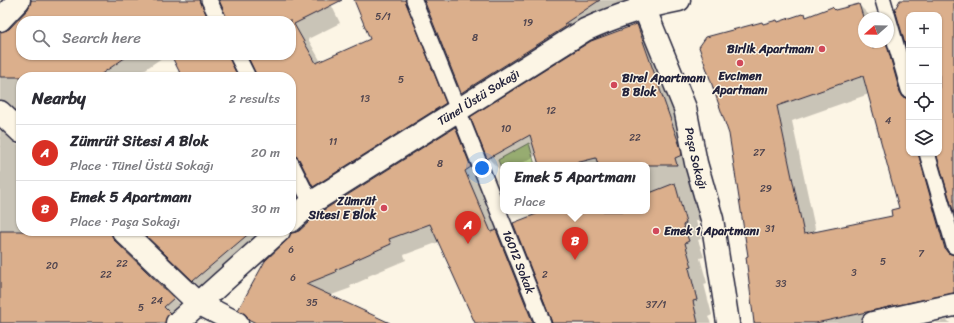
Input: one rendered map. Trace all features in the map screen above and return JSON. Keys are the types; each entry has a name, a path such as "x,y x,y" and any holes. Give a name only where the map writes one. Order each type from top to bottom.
{"street":[{"path":"0,20 19,0"},
{"name":"Tünel Üstü Sokağı","path":"296,216 311,203 585,30 642,4 680,0"},
{"name":"Paşa Sokağı","path":"642,4 685,108 696,163 712,218 728,323"},
{"path":"0,112 16,127"},
{"path":"128,236 198,303 237,323"},
{"path":"177,323 273,236"},
{"path":"872,323 954,305"}],"lane":[{"path":"209,0 217,16"},
{"name":"16012 Sokak","path":"414,0 543,323"},
{"path":"883,0 907,84"},
{"path":"239,60 245,72"},
{"path":"928,156 954,246"},
{"path":"296,172 311,203"}],"green space":[{"path":"529,143 534,162 500,162 500,165 498,160"}],"building":[{"path":"31,0 200,0 207,16 21,16 28,9"},
{"path":"219,0 342,0 296,23 296,16 226,16"},
{"path":"354,0 405,0 446,103 313,187 299,159 296,157 296,72 255,72 249,60 296,60 296,28 316,63 370,39"},
{"path":"424,0 600,0 564,24 570,24 461,93"},
{"path":"900,0 954,0 954,214 937,156 942,156 942,12 906,12 906,48 895,9"},
{"path":"859,4 862,12 858,12 858,48 888,48 900,92 903,97 906,98 906,156 919,156 945,249 948,253 954,255 954,293 816,323 754,323 746,257 748,256 729,134 699,47 706,37 762,22 763,24 777,20 778,22 805,13 806,17 832,7 835,10","holes":["863,76 899,208 891,210 892,216 804,234 777,106"]},
{"path":"16,22 16,60 122,60 104,72 16,72 16,77 0,77 0,32 9,29"},
{"path":"637,24 681,149 682,155 675,158 677,165 650,165 650,162 597,162 596,158 580,162 538,162 530,135 487,159 470,117 591,41"},
{"path":"174,60 230,60 236,72 180,72"},
{"path":"455,127 471,167 465,171 491,232 496,230 533,323 475,323 430,224 389,239 391,244 335,270 336,272 306,284 390,323 256,323 248,319 247,316 238,310 265,261 289,236 296,236 296,232 299,231 319,213"},
{"path":"675,183 686,223 683,225 689,241 685,243 692,267 689,268 697,300 693,301 698,323 552,323 513,223 536,214 650,214 650,193"},
{"path":"0,231 16,231 16,236 113,236 114,240 174,298 164,307 170,313 165,323 0,323"},
{"path":"146,236 246,236 193,281"}],"place":[{"name":"Birlik Apartmanı","path":"822,49"},
{"name":"Evcimen Apartmanı","path":"740,63"},
{"name":"Birel Apartmanı B Blok","path":"614,85"},
{"name":"Zümrüt Sitesi E Blok","path":"384,208"},
{"name":"Emek 1 Apartmanı","path":"656,231"},
{"name":"Zümrüt Sitesi A Blok","path":"468,244"},
{"name":"Emek 5 Apartmanı","path":"575,260"}]}
